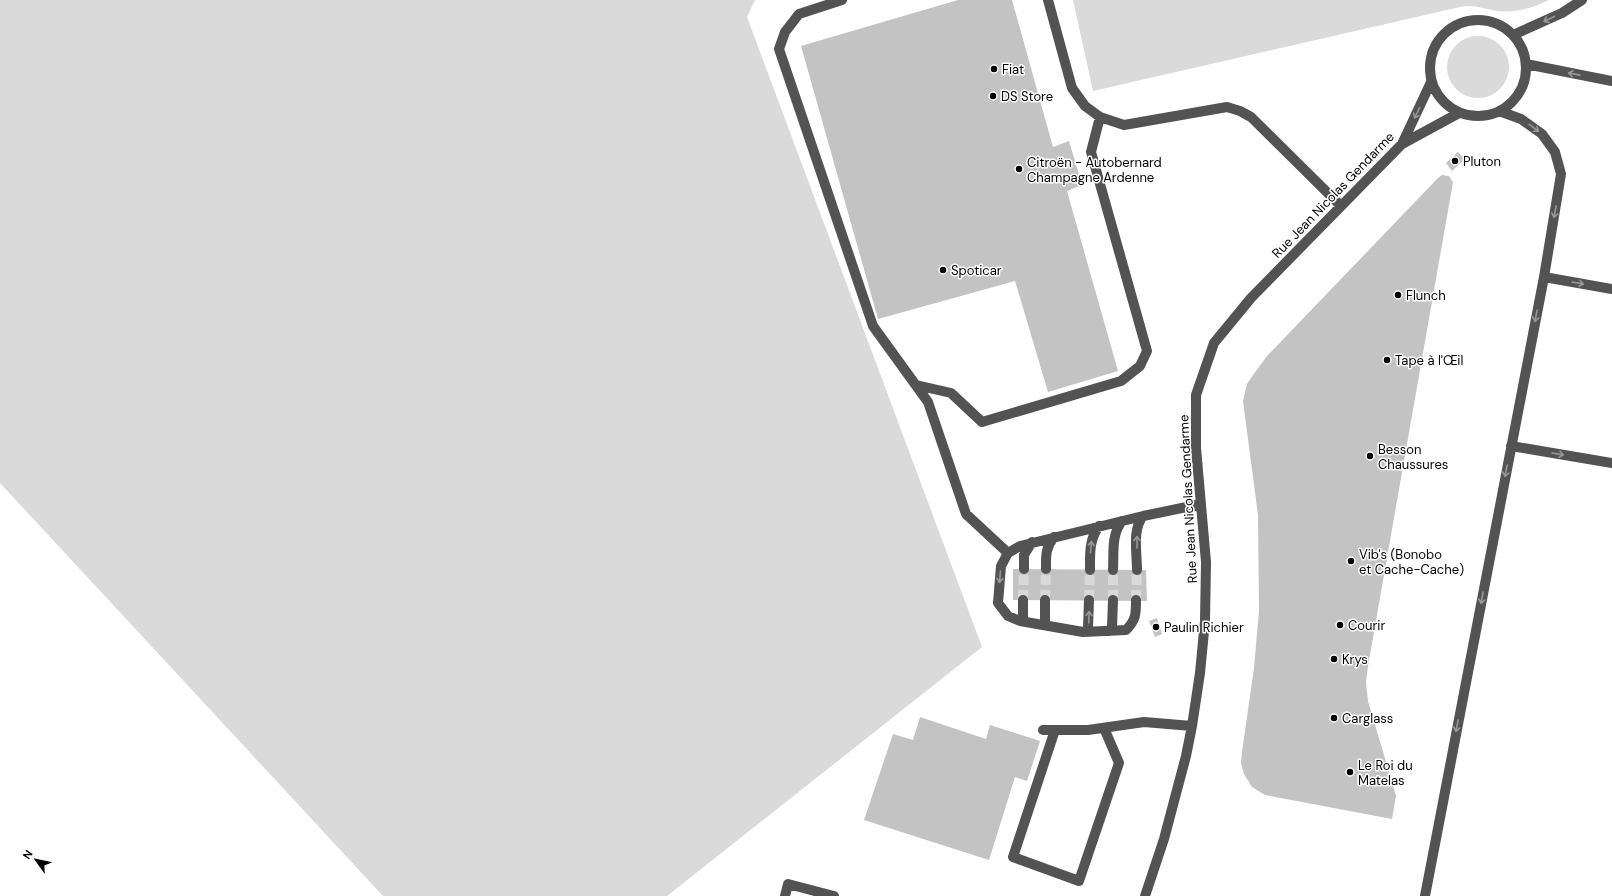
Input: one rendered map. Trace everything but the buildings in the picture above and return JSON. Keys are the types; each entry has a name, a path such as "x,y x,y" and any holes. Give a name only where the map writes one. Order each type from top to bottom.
{"street":[{"path":"842,0 799,14 785,32 779,49 873,326 928,402 966,514 1008,553"},
{"path":"1048,0 1072,88 1085,106 1100,117 1124,125 1227,107 1240,111 1251,117 1342,206"},
{"path":"1513,35 1562,13 1582,0"},
{"path":"1469,20 1485,20 1500,25 1513,35 1522,48 1526,64 1525,78 1520,92 1511,103 1499,111 1480,116 1470,116 1459,113 1447,106 1437,94 1431,82 1429,66 1433,50 1441,36 1454,26 1469,20"},
{"path":"1526,64 1612,81"},
{"name":"Rue Jean Nicolas Gendarme","path":"1145,896 1164,839 1192,726 1200,674 1205,621 1206,562 1196,448 1196,395 1214,342 1251,298 1402,144 1431,82"},
{"path":"1425,896 1544,277 1561,174 1555,152 1542,134 1521,119 1499,111"},
{"path":"1402,144 1459,113"},
{"path":"916,385 951,393 982,422 1120,381 1140,366 1147,351 1091,152 1100,117"},
{"path":"1544,277 1612,289"},
{"path":"1511,446 1612,463"},
{"path":"1136,600 1136,612 1133,622 1126,630 1086,632 1020,621 1008,616 998,603 1001,566 1008,553 1020,546 1032,542 1201,504"},
{"path":"1137,570 1137,528 1143,516"},
{"path":"1113,570 1114,536 1116,528 1122,521"},
{"path":"1090,570 1090,542 1099,526"},
{"path":"1046,570 1046,552 1054,537"},
{"path":"1024,570 1024,555 1032,542"},
{"path":"1020,621 1023,617 1023,600"},
{"path":"1042,625 1045,621 1045,600"},
{"path":"1086,632 1088,628 1089,600"},
{"path":"1109,631 1112,627 1113,600"},
{"path":"1043,730 1088,730 1144,722 1192,726"},
{"path":"1055,730 1013,857 1079,881 1119,763 1104,728"},
{"path":"785,896 788,884 834,896"}],"shaded area":[{"path":"0,0 755,0 747,17 982,647 667,896 383,896 0,483"},
{"path":"1073,0 1549,0 1531,8 1518,11 1497,11 1474,6 1465,6 1093,91"},
{"path":"1478,36 1490,39 1500,45 1506,55 1509,67 1506,79 1500,89 1490,95 1478,98 1466,95 1456,89 1450,79 1447,67 1450,55 1456,45 1466,39"}],"tunnel":[{"path":"1023,600 1024,569"},
{"path":"1045,600 1046,569"},
{"path":"1089,600 1090,570"},
{"path":"1113,570 1113,600"},
{"path":"1136,600 1137,570"}],"place":[{"name":"Fiat","path":"994,69"},
{"name":"DS Store","path":"993,96"},
{"name":"Pluton","path":"1455,161"},
{"name":"Citroën - Autobernard Champagne Ardenne","path":"1019,169"},
{"name":"Spoticar","path":"943,270"},
{"name":"Flunch","path":"1398,295"},
{"name":"Tape à l'Œil","path":"1387,360"},
{"name":"Besson Chaussures","path":"1370,456"},
{"name":"Vib's (Bonobo et Cache-Cache)","path":"1351,561"},
{"name":"Courir","path":"1340,625"},
{"name":"Paulin Richier","path":"1156,627"},
{"name":"Krys","path":"1334,659"},
{"name":"Carglass","path":"1334,718"},
{"name":"Le Roi du Matelas","path":"1350,772"}]}
